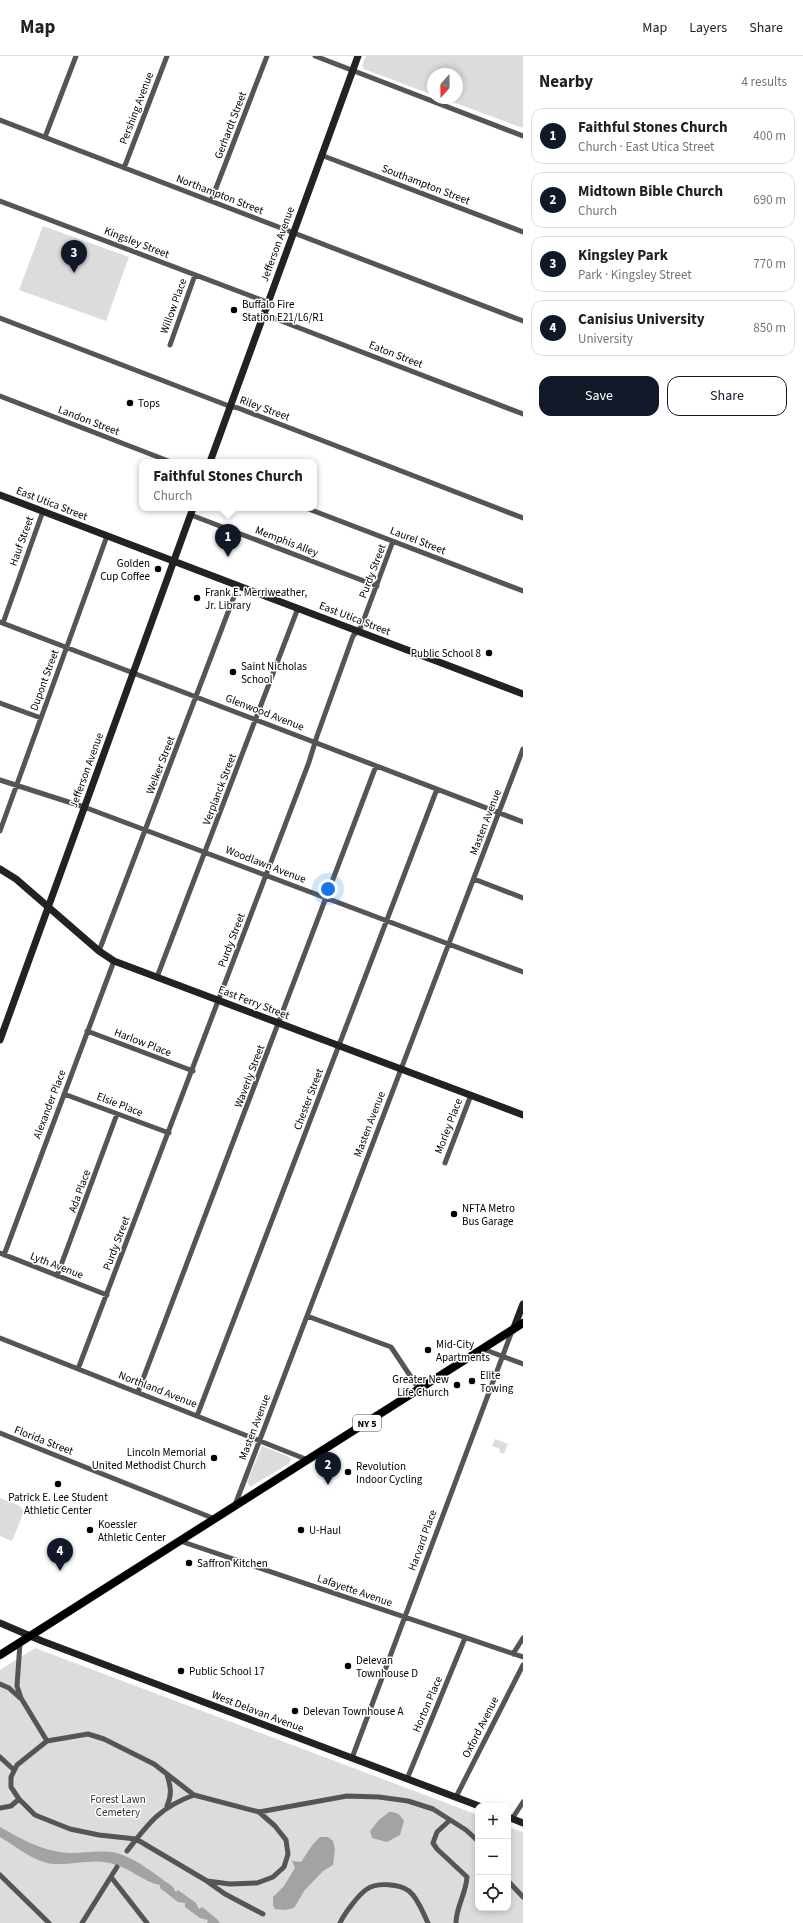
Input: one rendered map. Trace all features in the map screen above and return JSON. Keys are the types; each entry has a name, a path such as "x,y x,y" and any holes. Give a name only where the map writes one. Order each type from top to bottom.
{"main road":[{"name":"NY 5","path":"0,1655 523,1323"}],"street":[{"path":"45,138 76,56"},
{"name":"Pershing Avenue","path":"124,168 167,56"},
{"name":"Gerhardt Street","path":"211,201 267,56"},
{"path":"315,56 523,136"},
{"name":"Jefferson Avenue","path":"211,459 292,232 358,56"},
{"name":"Northampton Street","path":"0,120 523,321"},
{"name":"Southampton Street","path":"321,155 523,232"},
{"name":"Kingsley Street","path":"0,201 267,302"},
{"name":"Willow Place","path":"170,345 195,275"},
{"name":"Eaton Street","path":"263,314 523,414"},
{"name":"Riley Street","path":"0,318 523,518"},
{"name":"Landon Street","path":"0,396 163,459"},
{"name":"East Utica Street","path":"0,495 523,694"},
{"name":"Hauf Street","path":"1,622 43,511"},
{"name":"Jefferson Avenue","path":"0,1040 192,511"},
{"name":"Memphis Alley","path":"192,511 376,586"},
{"name":"Laurel Street","path":"314,511 523,591"},
{"name":"Dupont Street","path":"0,831 107,536"},
{"name":"Purdy Street","path":"78,1369 193,1071 353,636 361,627 393,541"},
{"name":"Welker Street","path":"99,951 238,586"},
{"name":"Verplanck Street","path":"157,977 298,608"},
{"name":"Glenwood Avenue","path":"1,622 523,822"},
{"path":"0,703 41,718"},
{"name":"Masten Avenue","path":"234,1506 523,750"},
{"name":"Waverly Street","path":"138,1392 376,766"},
{"name":"Woodlawn Avenue","path":"0,780 84,807 523,972"},
{"name":"Chester Street","path":"197,1416 436,789"},
{"name":"East Ferry Street","path":"0,869 16,879 99,951 114,961 523,1115"},
{"path":"474,879 523,898"},
{"name":"Alexander Place","path":"2,1254 114,961"},
{"name":"Harlow Place","path":"87,1031 193,1071"},
{"name":"Elsie Place","path":"64,1094 169,1134"},
{"name":"Morley Place","path":"445,1163 471,1095"},
{"name":"Ada Place","path":"58,1276 117,1114"},
{"name":"Lyth Avenue","path":"2,1254 107,1295"},
{"path":"513,1330 523,1304"},
{"path":"307,1316 391,1348 419,1389"},
{"name":"Harvard Place","path":"352,1758 513,1330"},
{"name":"Northland Avenue","path":"0,1338 308,1460"},
{"path":"483,1349 523,1364"},
{"name":"Florida Street","path":"0,1433 215,1519"},
{"name":"Lafayette Avenue","path":"180,1541 523,1657"},
{"name":"West Delavan Avenue","path":"0,1623 30,1636 475,1804"},
{"name":"Horton Place","path":"407,1779 465,1638"},
{"path":"513,1654 523,1638"},
{"path":"20,1643 17,1686 21,1698 47,1741"},
{"name":"Oxford Avenue","path":"456,1797 523,1666"},
{"path":"0,1684 9,1688 21,1698"},
{"path":"263,1914 225,1894 207,1881 136,1839 70,1829 35,1815 18,1799 11,1787 11,1776 14,1770 32,1752 47,1741 88,1734 104,1739 154,1764 194,1796 259,1812 348,1796 379,1797 408,1801 432,1809 466,1830 476,1839"},
{"path":"0,1756 14,1770"},
{"path":"127,1852 151,1821 167,1806 171,1798 171,1787 166,1774"},
{"path":"167,1806 194,1796"},
{"path":"0,1808 11,1806 18,1799"},
{"path":"511,1817 523,1802"},
{"path":"207,1881 230,1884 256,1883 273,1877 284,1867 288,1854 286,1840 275,1826 259,1812"},
{"path":"511,1818 523,1823"},
{"path":"450,1820 438,1832 433,1843 437,1849 467,1877 466,1887 456,1914 456,1923"},
{"path":"82,1923 117,1867"},
{"path":"0,1875 48,1923"},
{"path":"111,1877 147,1923"},
{"path":"511,1884 523,1897"},
{"path":"340,1923 343,1916 367,1889 374,1886 388,1885 400,1887 409,1891 415,1897 428,1923"}],"green space":[{"path":"366,56 523,56 523,128 458,104 463,104 463,68 427,68 427,93 364,69 362,66"},
{"path":"43,226 129,257 106,321 19,290"},
{"path":"495,1439 508,1444 504,1454 499,1452 500,1449 492,1446"},
{"path":"262,1446 287,1456 291,1459 290,1463 250,1487 247,1482"},
{"path":"0,1498 20,1506 24,1512 12,1541 0,1536"},
{"name":"Forest Lawn Cemetery","path":"35,1648 475,1814 475,1911 511,1911 511,1828 523,1832 523,1923 0,1923 0,1670"}],"shaded area":[{"path":"389,1812 398,1814 404,1821 400,1835 387,1842 372,1838 370,1831 379,1820"},
{"path":"0,1827 25,1841 43,1848 71,1853 109,1852 127,1857 147,1868 172,1886 176,1892 178,1890 196,1903 199,1909 202,1907 220,1923 207,1923 208,1920 200,1918 185,1907 185,1903 178,1902 160,1888 160,1885 148,1881 119,1866 106,1862 55,1864 33,1858 0,1837"},
{"path":"320,1837 328,1837 333,1841 335,1850 333,1865 323,1871 304,1891 294,1908 285,1910 275,1909 273,1905 273,1897 284,1886 295,1868 292,1861 301,1862 313,1844"}],"place":[{"name":"Kingsley Park","path":"74,273"},
{"name":"Buffalo Fire Station E21/L6/R1","path":"234,310"},
{"name":"Tops","path":"130,403"},
{"name":"Faithful Stones Church","path":"228,557"},
{"name":"Golden Cup Coffee","path":"158,569"},
{"name":"Frank E. Merriweather, Jr. Library","path":"197,598"},
{"name":"Public School 8","path":"489,653"},
{"name":"Saint Nicholas School","path":"233,672"},
{"name":"NFTA Metro Bus Garage","path":"454,1214"},
{"name":"Mid-City Apartments","path":"428,1350"},
{"name":"Elite Towing","path":"472,1381"},
{"name":"Greater New Life Church","path":"457,1385"},
{"name":"Lincoln Memorial United Methodist Church","path":"214,1458"},
{"name":"Revolution Indoor Cycling","path":"348,1472"},
{"name":"Patrick E. Lee Student Athletic Center","path":"58,1484"},
{"name":"Midtown Bible Church","path":"328,1485"},
{"name":"Koessler Athletic Center","path":"90,1530"},
{"name":"U-Haul","path":"301,1530"},
{"name":"Saffron Kitchen","path":"189,1563"},
{"name":"Canisius University","path":"60,1571"},
{"name":"Delevan Townhouse D","path":"348,1666"},
{"name":"Public School 17","path":"181,1671"},
{"name":"Delevan Townhouse A","path":"295,1711"}]}
